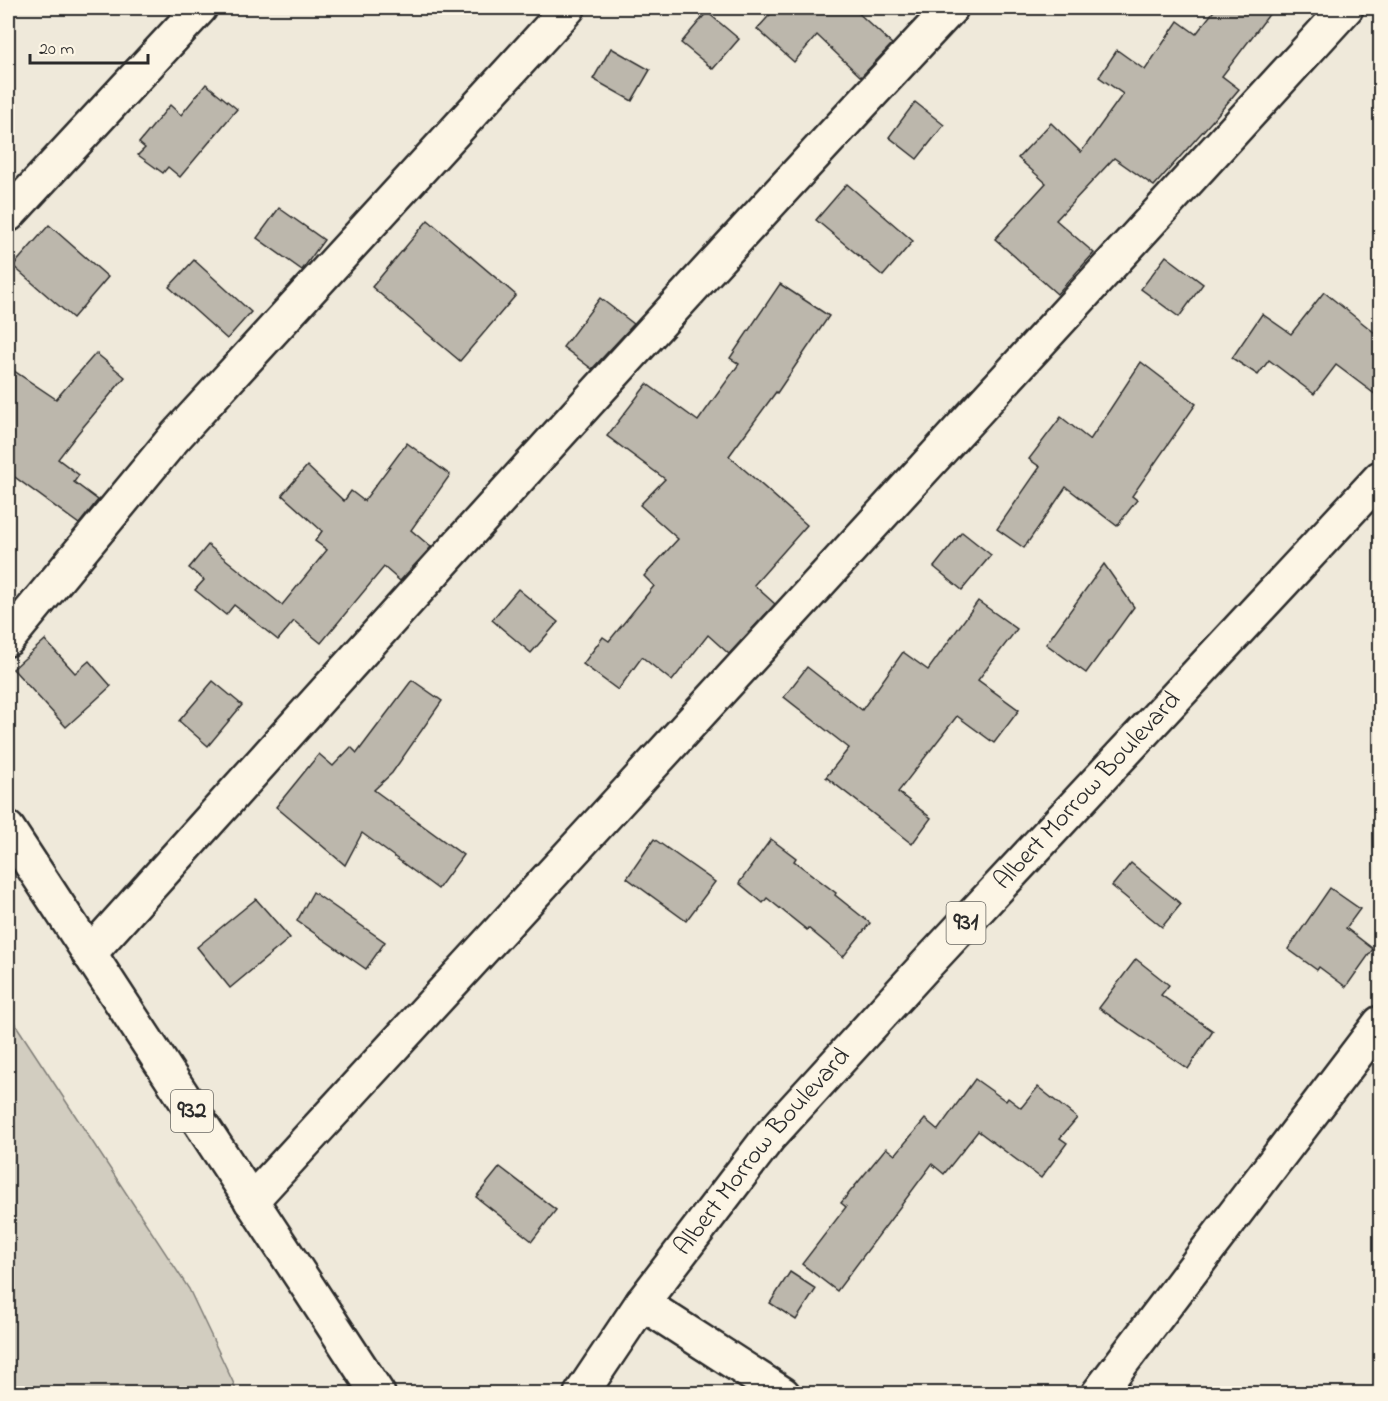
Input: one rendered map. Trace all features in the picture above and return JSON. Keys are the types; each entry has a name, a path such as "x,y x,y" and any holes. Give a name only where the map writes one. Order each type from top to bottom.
{"street":[{"path":"8,215 200,8"},
{"path":"8,639 174,438 568,8"},
{"path":"89,954 846,120 951,8"},
{"path":"251,1201 1346,8"},
{"name":"Albert Morrow Boulevard","path":"581,1394 642,1302 769,1137 1380,478"},
{"name":"932","path":"8,829 378,1394"},
{"path":"1098,1394 1380,1023"},
{"path":"642,1302 783,1394"}],"shaded area":[{"path":"8,1013 189,1289 237,1393 8,1393"}],"building":[{"path":"776,8 853,8 892,44 861,77 817,35 794,62 757,29"},
{"path":"1216,8 1274,8 1222,76 1239,89 1154,186 1114,158 1056,220 1094,253 1057,294 995,239 1046,183 1018,158 1051,123 1081,152 1123,94 1099,77 1117,50 1145,70 1178,21 1196,34"},
{"path":"707,12 739,39 713,69 681,43"},
{"path":"611,48 650,70 632,101 593,79"},
{"path":"206,84 237,109 180,177 168,167 163,173 138,155 145,148 139,143 170,105 181,115"},
{"path":"915,102 944,125 917,159 889,137"},
{"path":"847,184 913,241 883,276 816,220"},
{"path":"279,208 324,240 302,270 257,238"},
{"path":"428,220 516,295 460,361 372,287"},
{"path":"49,225 108,277 73,318 13,266"},
{"path":"1166,256 1203,284 1179,317 1141,289"},
{"path":"194,260 251,312 227,339 169,287"},
{"path":"780,284 829,316 777,393 729,456 807,525 754,585 775,604 729,654 708,635 672,681 642,657 618,690 583,664 603,637 609,641 654,586 644,576 678,539 640,505 665,479 607,436 647,384 698,421 739,364 730,358"},
{"path":"1324,292 1380,337 1380,398 1336,365 1314,394 1269,360 1258,375 1232,358 1262,314 1291,334"},
{"path":"600,298 634,324 592,369 563,347"},
{"path":"96,353 125,377 58,459 79,475 74,482 98,500 79,524 8,472 8,367 56,399"},
{"path":"1141,362 1196,404 1132,496 1137,500 1117,526 1066,487 1024,548 997,529 1040,467 1029,459 1061,417 1090,440"},
{"path":"407,443 450,475 411,530 431,547 400,581 384,567 321,643 294,621 278,640 234,605 226,615 195,590 204,580 189,568 208,545 282,605 327,550 315,541 322,531 282,495 307,466 344,501 351,491 364,501"},
{"path":"962,532 991,555 962,590 934,567"},
{"path":"1104,564 1134,607 1086,673 1046,644"},
{"path":"518,589 558,622 531,653 492,620"},
{"path":"978,601 1017,629 978,680 1019,710 994,743 957,716 898,792 931,818 912,844 826,777 849,748 784,697 807,667 862,710 903,652 928,670"},
{"path":"45,640 75,673 89,661 111,686 66,727 13,669"},
{"path":"412,680 442,701 392,773 374,790 463,855 438,889 362,833 345,865 276,807 319,754 333,766 351,747 357,753"},
{"path":"213,681 242,705 208,746 179,721"},
{"path":"654,839 715,882 686,921 627,878"},
{"path":"771,839 796,858 794,861 870,923 843,957 767,898 763,903 739,883"},
{"path":"1131,863 1181,904 1162,927 1112,886"},
{"path":"1330,888 1360,909 1346,928 1373,949 1346,987 1319,967 1317,970 1288,949"},
{"path":"313,892 385,942 366,969 297,921"},
{"path":"256,899 290,938 230,988 197,947"},
{"path":"1136,959 1169,985 1161,995 1213,1031 1188,1069 1099,1008"},
{"path":"975,1079 1006,1101 1008,1098 1021,1108 1038,1087 1077,1118 1060,1138 1067,1143 1041,1178 978,1131 944,1174 932,1164 837,1291 802,1264 846,1207 841,1203 886,1148 895,1155 925,1119 938,1130"},
{"path":"500,1167 556,1210 532,1241 476,1197"},
{"path":"790,1272 816,1289 796,1320 770,1303"}]}
